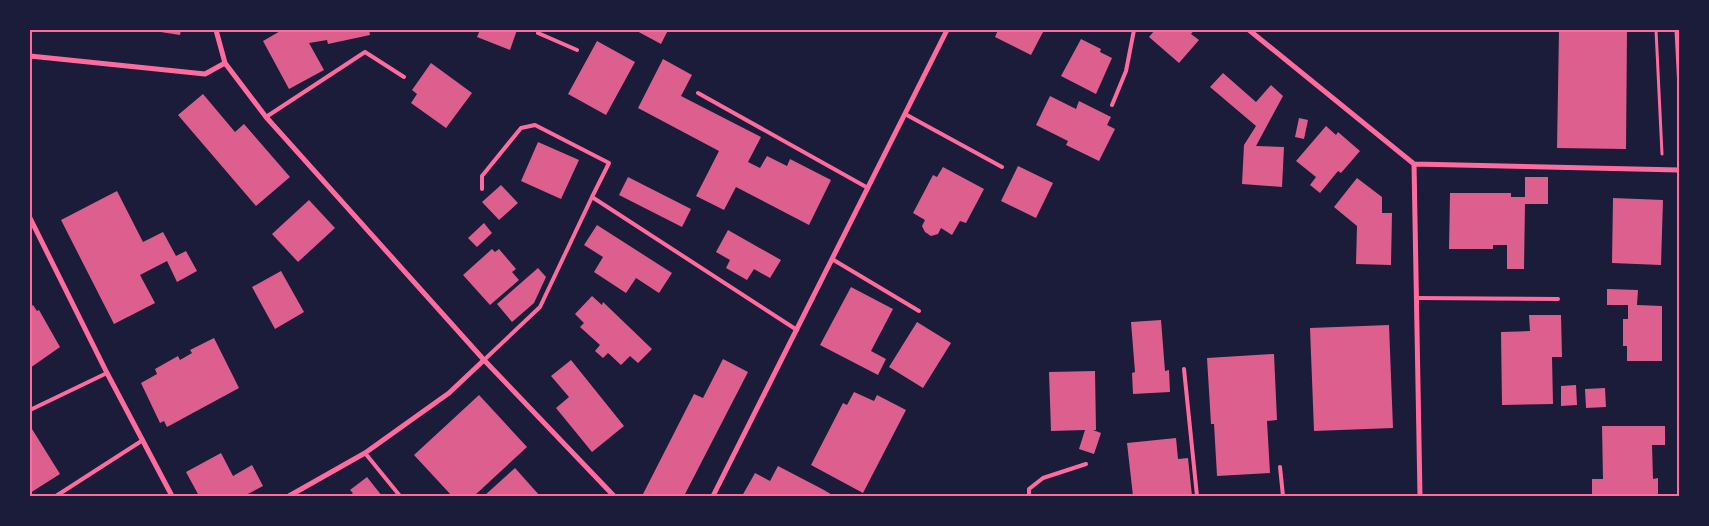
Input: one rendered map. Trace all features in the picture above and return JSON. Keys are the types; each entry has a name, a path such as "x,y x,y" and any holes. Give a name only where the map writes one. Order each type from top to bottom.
{"street":[{"path":"216,30 225,63 266,117 484,360 614,496"},
{"path":"714,496 948,30"},
{"path":"1249,30 1414,164 1679,170"},
{"path":"30,56 205,74 225,63"},
{"path":"1414,164 1420,496"},
{"path":"30,218 107,373 172,496"},
{"path":"289,496 364,453 449,393 484,360"}],"lane":[{"path":"539,30 538,33 577,50"},
{"path":"1112,105 1126,71 1134,30"},
{"path":"266,117 366,52 404,77"},
{"path":"698,93 868,188"},
{"path":"905,114 1002,167"},
{"path":"482,189 482,176 522,128 535,125 609,163 540,307 484,360"},
{"path":"592,197 797,330"},
{"path":"832,259 920,311"},
{"path":"1416,298 1558,299"},
{"path":"1184,369 1198,496"},
{"path":"30,410 107,373"},
{"path":"56,496 143,440"},
{"path":"364,453 400,496"},
{"path":"1029,496 1029,489 1043,478 1086,464"},
{"path":"1280,467 1283,496"}],"path":[{"path":"1656,30 1662,170"},
{"path":"1676,30 1679,89"}],"building":[{"path":"148,30 181,30 180,35"},
{"path":"282,30 369,30 370,35 328,44 327,40 309,43 324,70 289,89 263,41"},
{"path":"480,30 517,30 510,50 477,37"},
{"path":"635,30 668,30 661,44"},
{"path":"998,30 1044,30 1031,55 995,37"},
{"path":"1155,30 1194,30 1191,34 1199,40 1179,63 1149,37"},
{"path":"1559,30 1627,30 1626,149 1557,148"},
{"path":"1081,39 1101,49 1100,52 1112,58 1096,94 1061,76"},
{"path":"597,41 635,62 606,115 568,94"},
{"path":"663,59 692,75 681,96 761,137 748,162 760,168 767,156 787,166 790,159 831,180 809,225 736,187 724,210 696,196 719,151 638,108"},
{"path":"431,63 472,93 446,128 411,103 417,94 412,90"},
{"path":"1223,73 1256,102 1271,85 1283,96 1256,146 1284,147 1282,187 1242,184 1244,145 1256,126 1210,87"},
{"path":"203,94 235,132 244,124 290,177 256,206 178,115"},
{"path":"1050,96 1076,109 1079,101 1111,117 1107,125 1115,129 1099,161 1066,145 1068,141 1036,125"},
{"path":"1299,118 1308,120 1304,139 1295,137"},
{"path":"1326,126 1336,135 1338,132 1360,151 1341,173 1338,171 1320,193 1310,185 1316,177 1296,161"},
{"path":"538,142 579,160 561,199 521,181"},
{"path":"1018,166 1053,183 1036,218 1001,201"},
{"path":"943,167 984,189 966,223 960,221 952,235 941,228 938,234 931,236 925,232 922,226 925,220 913,213 933,175 937,177"},
{"path":"628,177 691,209 682,227 619,195"},
{"path":"1525,177 1548,177 1548,204 1525,204 1524,269 1507,269 1507,245 1493,245 1493,249 1449,249 1450,193 1511,193 1511,197 1525,197"},
{"path":"1357,178 1382,197 1382,213 1392,213 1391,265 1356,264 1357,226 1334,207"},
{"path":"501,185 518,203 499,220 482,202"},
{"path":"117,191 143,242 163,232 176,256 186,251 197,271 177,282 167,261 140,275 155,303 114,324 61,220"},
{"path":"1613,198 1663,200 1661,265 1612,263"},
{"path":"309,200 335,228 298,262 272,234"},
{"path":"484,223 492,233 477,247 468,238"},
{"path":"597,225 672,273 659,293 636,278 626,293 594,272 603,257 584,245"},
{"path":"728,230 781,260 770,278 754,269 747,280 726,268 730,260 716,252"},
{"path":"492,249 495,252 499,249 516,269 512,272 519,280 490,305 463,275"},
{"path":"538,268 546,277 534,303 512,322 497,304"},
{"path":"281,271 304,312 275,329 252,287"},
{"path":"851,287 893,309 871,351 886,359 878,375 820,345"},
{"path":"1607,289 1638,290 1637,305 1662,306 1662,361 1627,361 1627,346 1623,346 1623,319 1628,319 1628,305 1607,305"},
{"path":"592,296 602,305 603,302 652,349 638,363 630,356 621,365 608,353 603,358 595,351 600,345 580,327 584,323 575,314"},
{"path":"33,305 37,311 39,310 60,347 30,368 30,307"},
{"path":"1529,315 1561,315 1562,357 1552,357 1553,404 1502,405 1501,332 1530,331"},
{"path":"1161,320 1165,371 1169,370 1170,392 1133,394 1132,373 1135,372 1131,322"},
{"path":"917,322 951,343 923,388 889,367"},
{"path":"1389,325 1393,428 1314,431 1310,328"},
{"path":"214,338 239,388 167,427 164,421 160,423 141,383 157,374 155,369 178,356 180,360 192,353 190,350"},
{"path":"1274,354 1277,420 1267,421 1270,473 1217,476 1214,424 1211,424 1207,358"},
{"path":"723,359 748,372 684,496 642,496 694,394 703,398"},
{"path":"571,360 624,426 592,452 556,408 569,397 551,376"},
{"path":"1095,371 1096,430 1093,430 1101,433 1094,454 1079,449 1085,430 1051,431 1049,372"},
{"path":"1576,385 1577,405 1561,406 1561,386"},
{"path":"1605,388 1606,407 1586,408 1585,389"},
{"path":"854,392 874,401 877,395 906,410 863,493 811,465 843,403 847,405"},
{"path":"479,395 527,447 474,496 452,496 414,455"},
{"path":"1602,426 1665,426 1665,445 1652,445 1653,479 1658,478 1658,496 1592,496 1592,479 1603,479"},
{"path":"32,429 60,474 30,493 30,430"},
{"path":"1176,438 1178,459 1188,458 1192,496 1133,496 1127,443"},
{"path":"221,453 233,476 252,465 263,486 244,496 199,496 186,472"},
{"path":"778,466 834,496 742,496 755,473 770,481"},
{"path":"515,468 540,496 484,496"},
{"path":"367,477 382,496 349,496 353,493 350,490"}]}
